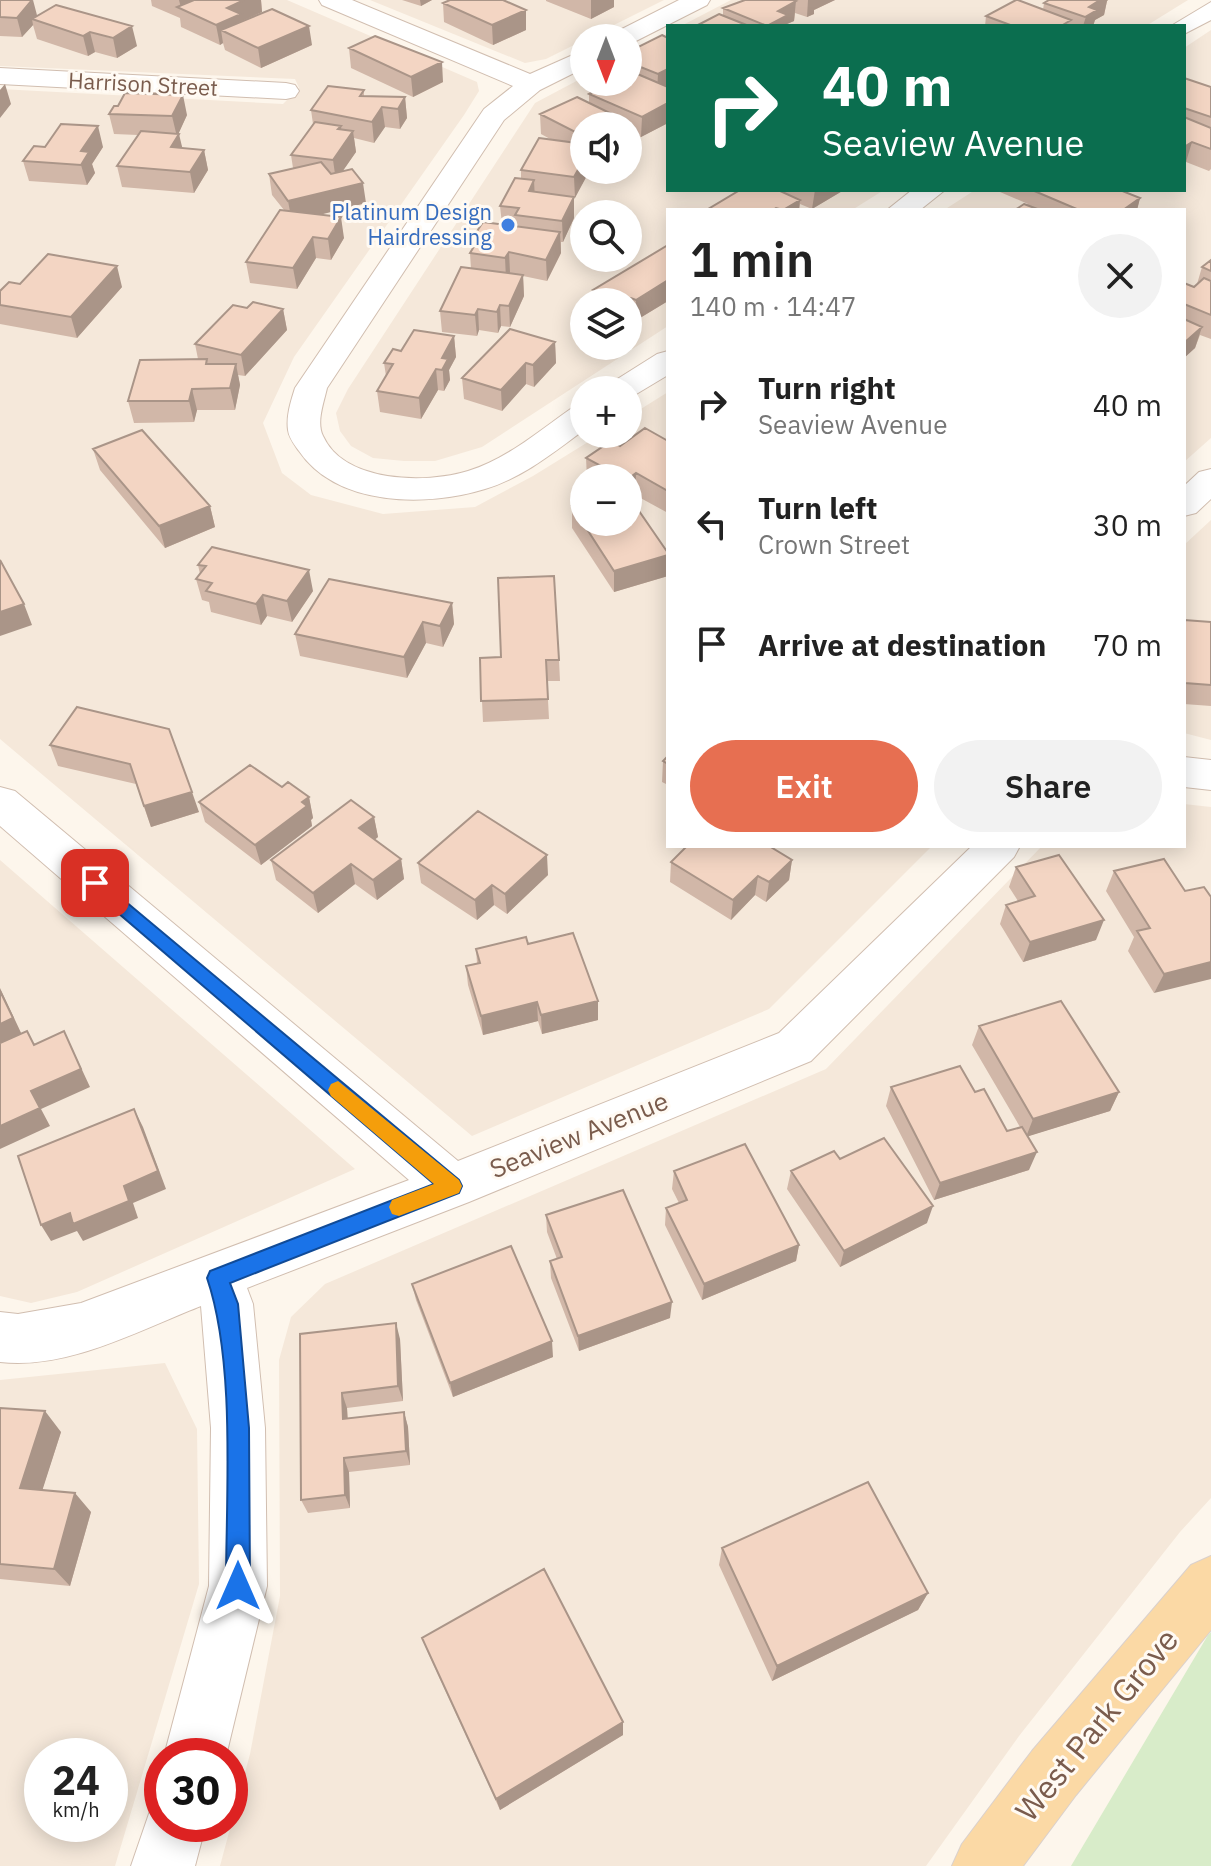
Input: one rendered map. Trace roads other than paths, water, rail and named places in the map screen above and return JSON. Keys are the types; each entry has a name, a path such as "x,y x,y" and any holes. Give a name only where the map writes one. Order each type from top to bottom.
{"main road":[{"name":"West Park Grove","path":"984,1866 1054,1773 1211,1585"}],"street":[{"path":"331,0 531,84"},
{"path":"642,28 698,0"},
{"path":"1186,25 1211,9"},
{"path":"570,65 531,84 494,115 311,388 305,413 306,436 324,460 356,479 399,489 454,486 497,473 570,424"},
{"name":"Harrison Street","path":"0,76 286,91"},
{"path":"904,208 928,192"},
{"path":"642,378 666,362"},
{"path":"1186,503 1211,480"},
{"path":"1186,772 1211,775"},
{"path":"0,802 452,1186"},
{"name":"Seaview Avenue","path":"0,1337 18,1339 81,1328 452,1186 795,1047 997,848"},
{"path":"200,1738 238,1586 238,1428 227,1304 218,1278"},
{"path":"163,1866 170,1842"}],"place":[{"name":"Platinum Design Hairdressing","path":"508,225"}]}
